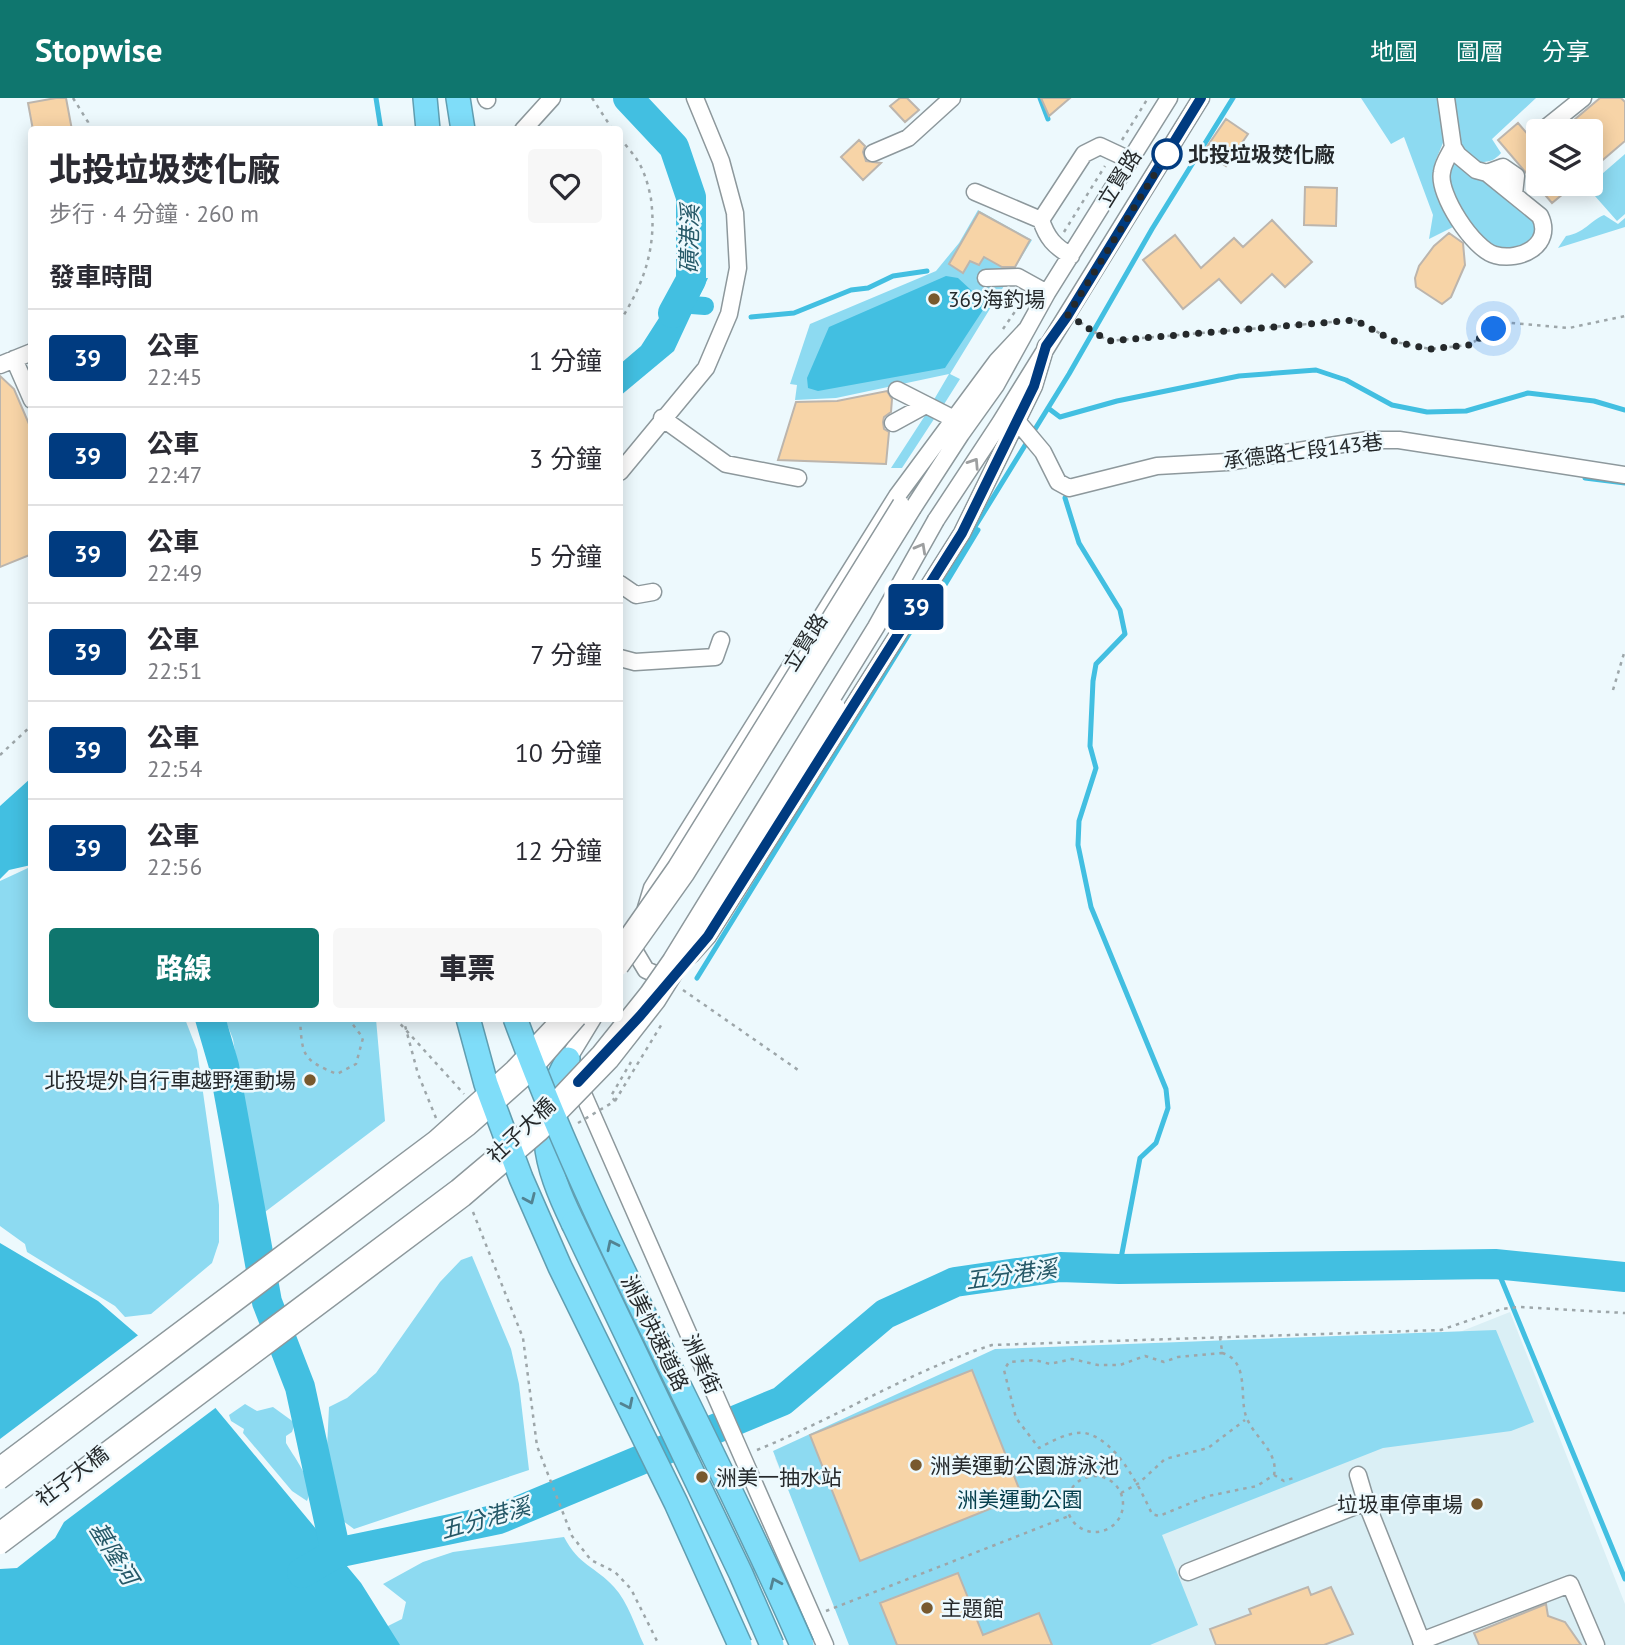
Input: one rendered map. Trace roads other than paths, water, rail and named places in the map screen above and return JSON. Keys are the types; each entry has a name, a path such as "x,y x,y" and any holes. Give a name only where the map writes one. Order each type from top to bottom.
{"highway":[{"path":"425,98 428,126"},
{"path":"458,98 462,126"},
{"path":"469,1022 486,1084 521,1178 561,1267 676,1503 740,1645"},
{"name":"洲美快速道路","path":"516,1022 544,1098 585,1190 740,1506 802,1645"},
{"path":"568,1059 556,1079 545,1126 552,1177 730,1550 772,1645"},
{"path":"573,1223 558,1171 558,1132 567,1098 578,1082"}],"street":[{"path":"527,126 552,98"},
{"path":"623,468 706,368 729,314 738,268 735,213 721,161 695,98"},
{"path":"873,153 908,138 951,98"},
{"name":"立賢路","path":"627,948 652,888 897,496 996,385 1047,293 1168,98"},
{"name":"立賢路","path":"936,520 1068,315 1201,98"},
{"path":"1446,98 1453,147 1441,173 1451,208 1486,252 1496,256 1518,256 1529,252 1543,237 1545,226 1540,216 1487,173 1468,164 1453,147"},
{"path":"1557,119 1583,98"},
{"path":"1041,220 1084,154 1100,146 1147,187"},
{"path":"975,192 1041,220 1046,235 1055,247 1071,256"},
{"path":"986,278 1018,277 1047,293"},
{"name":"立賢路","path":"578,1082 640,1016 708,936 955,545 1034,386 1046,346"},
{"path":"28,354 7,362 28,394"},
{"path":"897,390 957,426"},
{"path":"893,423 924,405"},
{"path":"662,418 726,464 799,478"},
{"name":"承德路七段143巷","path":"1017,421 1043,452 1058,482 1069,488 1157,466 1227,462 1368,440 1399,440 1625,475"},
{"name":"立賢路","path":"907,506 957,426"},
{"path":"669,981 646,970 627,948 907,506"},
{"path":"623,963 686,874 907,506"},
{"name":"社子大橋","path":"0,1530 446,1196 533,1124 600,1053 656,982 876,627 936,520"},
{"path":"623,586 636,595 653,592"},
{"path":"0,1546 464,1198 541,1132 610,1061 680,967 823,735 876,627"},
{"path":"623,660 635,662 715,657 721,640"},
{"name":"洲美街","path":"550,1022 715,1392 746,1448 825,1645"},
{"path":"0,1465 435,1139 476,1104 557,1022"},
{"name":"社子大橋","path":"0,1481 469,1127 530,1073 575,1022"},
{"path":"568,1059 591,1022"},
{"path":"1358,1475 1366,1502 1422,1643 1570,1584 1596,1645"},
{"path":"1188,1572 1366,1502"}],"water":[{"path":"946,276 958,278 984,302 983,310 945,368 818,391 808,388 807,378 829,327"},
{"path":"708,278 674,351 623,394 623,361 641,346 684,279"},
{"path":"28,781 28,866 9,870 0,879 0,806"},
{"name":"基隆河","path":"0,1243 98,1301 198,1387 361,1583 400,1645 0,1645"}],"waterway":[{"path":"376,98 380,126"},
{"name":"磺港溪","path":"628,98 674,147 691,197 691,280 673,313"},
{"path":"1040,98 1048,119"},
{"path":"697,978 1069,374 1152,229 1233,98"},
{"path":"751,317 794,313 851,290 868,288 893,276 927,271"},
{"path":"678,304 705,306"},
{"path":"1048,408 1060,417 1117,401 1239,376 1316,370 1346,380 1392,405 1427,412 1466,411 1528,393 1594,401 1625,410"},
{"path":"1585,478 1625,483"},
{"path":"1065,498 1079,543 1120,610 1125,634 1096,664 1090,746 1096,768 1079,821 1078,845 1091,907 1166,1089 1168,1108 1156,1143 1140,1158 1119,1269"},
{"path":"942,606 934,603 978,530"},
{"name":"五分港溪","path":"211,1022 224,1066 267,1302 300,1387 336,1553"},
{"path":"1495,1264 1625,1579"},
{"name":"五分港溪","path":"302,1573 336,1553 499,1519 782,1401 885,1314 955,1282 1060,1267 1119,1269 1495,1264 1625,1277"}],"place":[{"name":"北投垃圾焚化廠","path":"1167,154"},
{"name":"369海釣場","path":"934,299"},
{"name":"北投堤外自行車越野運動場","path":"310,1080"},
{"name":"洲美運動公園游泳池","path":"916,1465"},
{"name":"洲美一抽水站","path":"702,1477"},
{"name":"垃圾車停車場","path":"1477,1504"},
{"name":"主題館","path":"927,1608"}],"park label":[{"name":"洲美運動公園","path":"1020,1499"}]}
